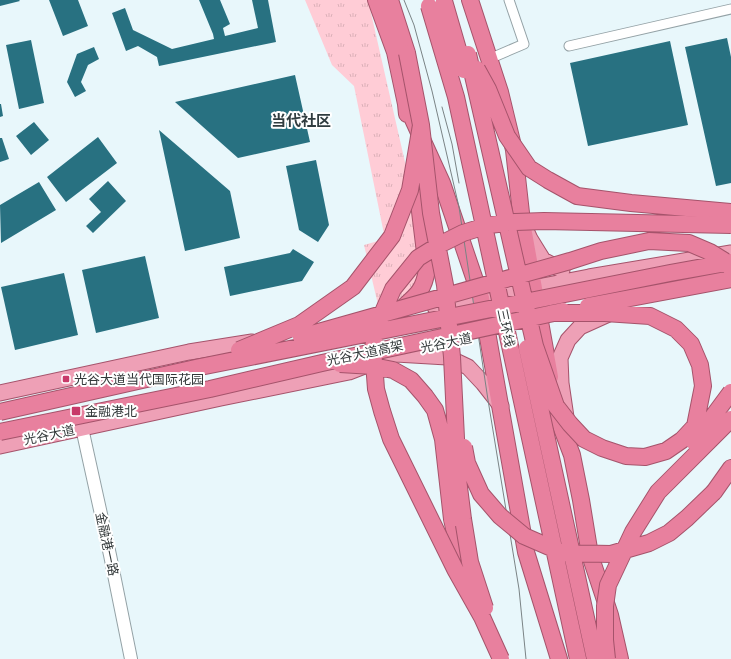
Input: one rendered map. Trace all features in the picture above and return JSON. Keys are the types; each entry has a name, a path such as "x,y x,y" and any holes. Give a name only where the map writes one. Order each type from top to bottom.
{"highway":[{"path":"376,0 394,52 406,104 427,269 426,280 418,295 396,314"},
{"path":"390,0 407,53 421,125 431,213 445,285 452,357 458,479 470,562 501,659"},
{"path":"448,0 468,54 535,346 556,406 584,439 602,448 626,456 645,457 666,451 682,440 695,426 703,386 700,365 690,344 676,329 650,316 553,312"},
{"name":"三环线","path":"448,0 470,87 595,659"},
{"path":"470,0 500,92 514,150 522,222 558,418 572,454 590,555 610,615 620,659"},
{"name":"三环线","path":"427,3 456,97 578,659"},
{"path":"468,54 488,89 507,136 529,168 548,180 578,196 731,212"},
{"path":"406,104 442,183 481,298 526,552 560,659"},
{"path":"200,367 299,325 353,287 392,236 410,190 421,125"},
{"path":"482,617 455,569 391,439 382,411 376,389 373,349 376,328 392,289 418,258 463,233 489,225 544,221 731,225"},
{"path":"251,357 297,338 601,251 649,241 688,243 710,252 723,260 731,268"},
{"name":"光谷大道高架","path":"0,410 17,408 200,367 731,262"},
{"name":"光谷大道高架","path":"0,432 210,389 553,312 731,279"},
{"path":"322,363 373,366 393,370 411,380 426,396 435,410 443,439 452,519 462,566 482,617 501,659"},
{"path":"453,386 467,463 481,494 500,516 524,536 564,552 611,554 649,542 669,533 714,492 731,468"},
{"path":"607,659 605,640 605,606 608,585 632,532 658,492 731,392"},
{"path":"658,492 731,419"}],"main road":[{"path":"522,222 542,260 565,271 590,277"},
{"path":"0,393 189,352 355,324 396,314 534,287 731,253"},
{"name":"光谷大道","path":"0,446 349,372 395,354 637,303 731,286"},
{"path":"572,454 561,383 560,358 568,340 580,327 637,303"},
{"path":"395,354 447,357 468,367 501,406"}],"street":[{"path":"489,59 524,44 509,0"},
{"path":"569,46 731,9"},
{"name":"金融港一路","path":"82,428 131,659"}],"green space":[{"path":"305,0 368,0 407,171 423,267 413,294 379,309 364,245 385,239 354,86 332,65"}],"building":[{"path":"0,0 19,0 20,1 0,6"},
{"path":"49,0 78,0 88,26 63,36"},
{"path":"199,0 220,0 230,24 223,28 225,36 258,28 252,0 268,0 276,42 159,66 157,57 138,46 126,51 112,13 125,8 133,30 172,49 214,39"},
{"path":"727,38 731,57 731,183 716,186 685,47"},
{"path":"31,40 44,103 19,109 6,45"},
{"path":"670,41 688,125 588,146 570,63"},
{"path":"94,47 99,59 88,65 81,82 86,91 75,97 67,82 77,54"},
{"path":"295,75 310,142 238,158 175,102"},
{"path":"0,104 3,116 0,117"},
{"path":"34,122 49,140 31,155 16,136"},
{"path":"159,130 230,191 240,238 185,251"},
{"path":"98,137 117,163 66,202 47,177"},
{"path":"0,138 2,138 9,159 0,162"},
{"path":"316,160 329,225 318,242 299,230 286,166"},
{"path":"108,181 126,201 93,233 86,226 101,212 89,199"},
{"path":"39,182 56,210 1,243 0,205"},
{"path":"293,249 314,262 302,281 230,296 224,267 290,253"},
{"path":"145,256 159,318 96,333 82,270"},
{"path":"64,273 78,335 15,350 1,287"}],"tram line":[{"path":"404,0 414,25 432,91 459,207 488,400 519,589 526,659"},
{"path":"442,107 452,144 459,183"}],"place":[{"name":"光谷大道当代国际花园","path":"66,379"},
{"name":"金融港北","path":"76,411"}],"district":[{"name":"当代社区","path":"301,120"}]}
